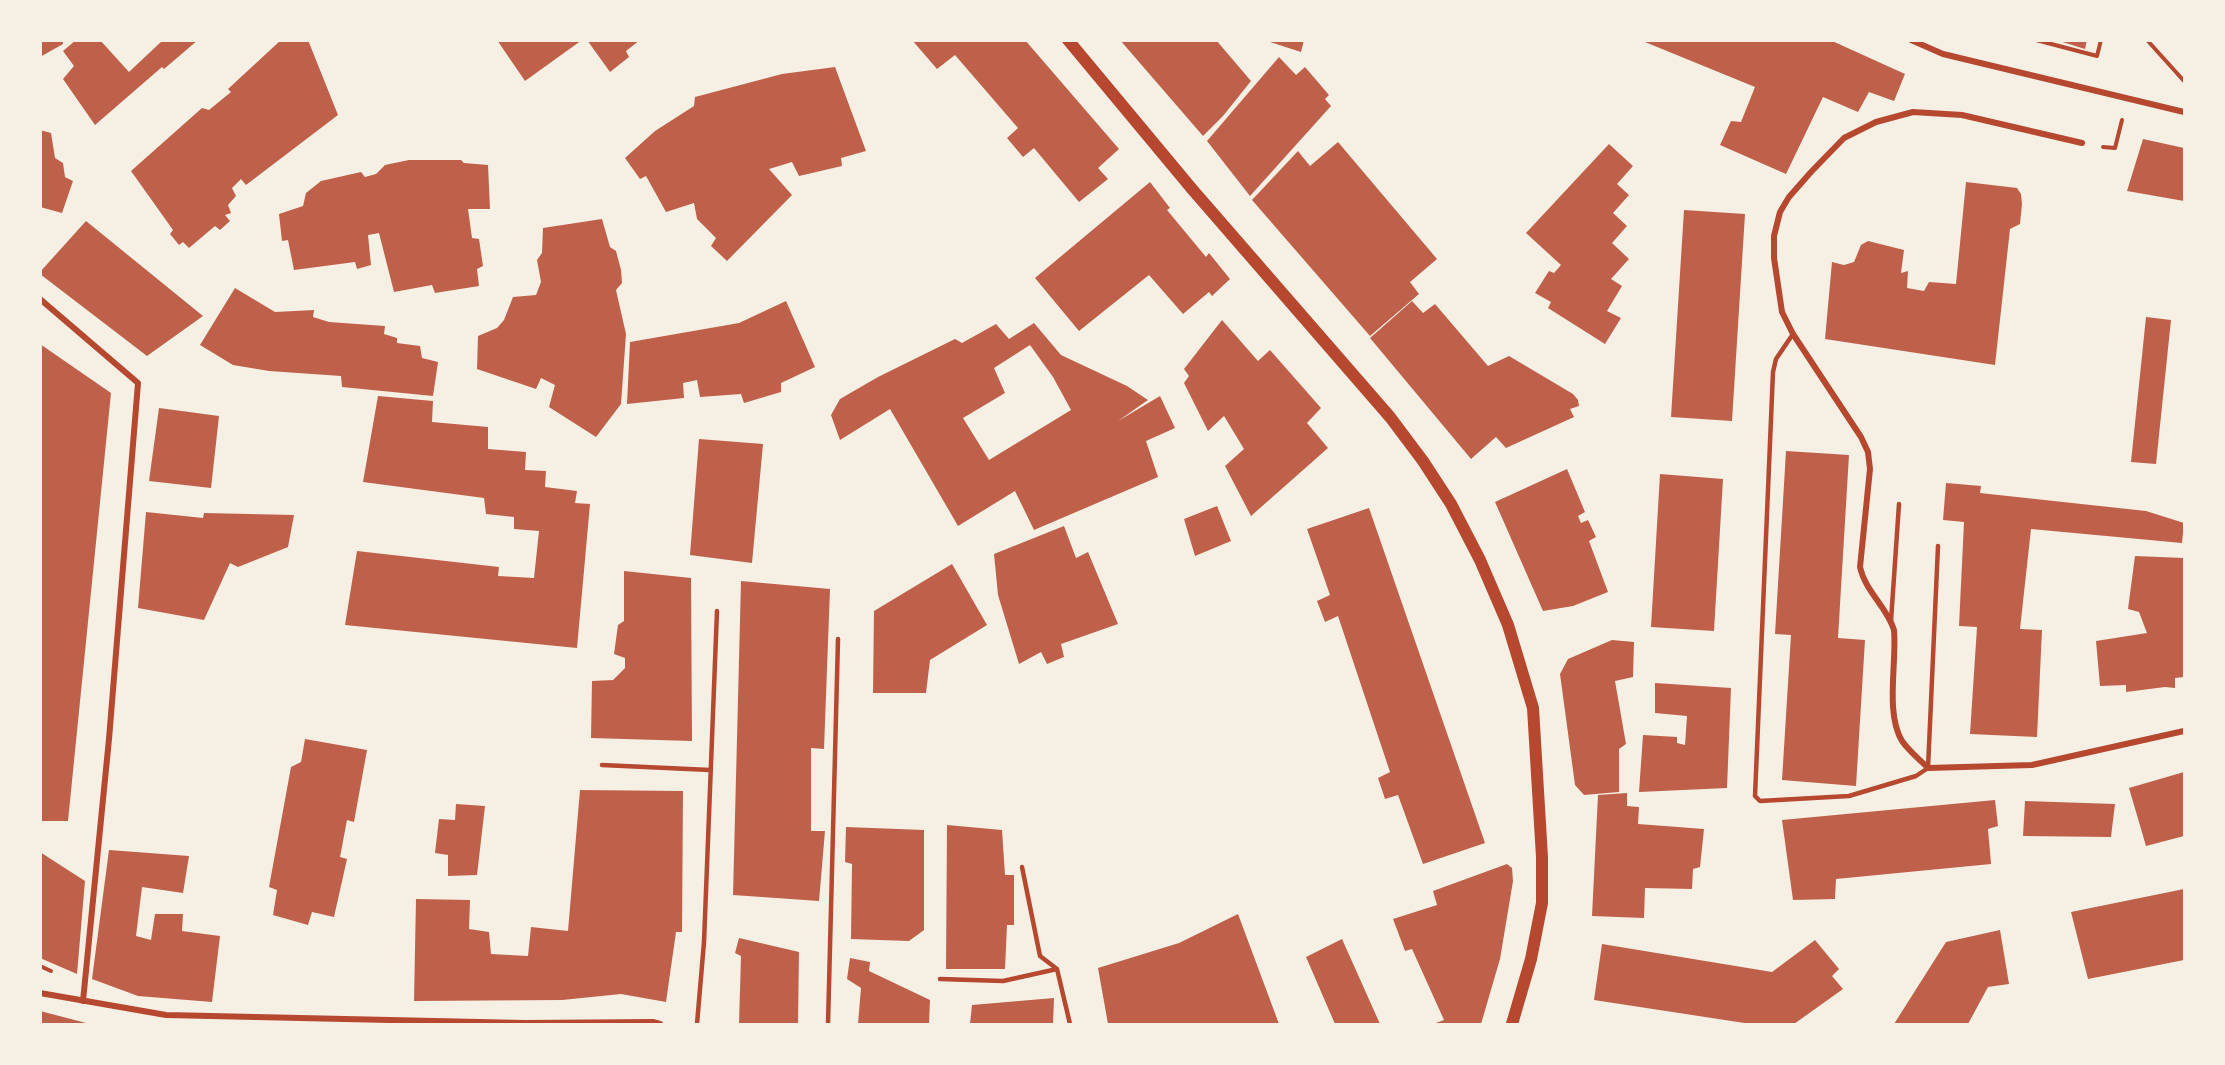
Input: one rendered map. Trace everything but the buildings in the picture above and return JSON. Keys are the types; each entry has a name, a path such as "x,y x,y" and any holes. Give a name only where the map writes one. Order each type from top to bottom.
{"main road":[{"path":"1068,40 1192,189 1390,417 1423,461 1450,504 1480,560 1508,625 1525,675 1533,708 1542,857 1542,903 1531,959 1512,1024"}],"street":[{"path":"1911,40 1943,54 2184,112"},
{"path":"2082,143 1937,112 1913,112 1876,122 1844,138 1789,197 1780,212 1775,226 1774,258 1780,302 1793,334 1861,437 1868,452 1870,469 1860,567 1865,581 1892,622 1895,638 1894,715 1896,726 1901,739 1928,768 2032,765 2184,731"},
{"path":"40,299 138,383 108,751 83,1001"},
{"path":"40,993 166,1016 524,1023 653,1022 660,1024"}],"lane":[{"path":"1793,334 1776,359 1773,372 1755,796 1760,801 1849,796 1916,776 1928,768 1938,546"},
{"path":"1892,622 1899,504"},
{"path":"697,1024 704,942 717,611"},
{"path":"828,1024 838,639"},
{"path":"602,765 710,770"},
{"path":"1022,867 1040,956 1058,969 1070,1024"},
{"path":"940,979 1003,981 1058,969"}],"path":[{"path":"2036,40 2097,56 2101,40"},
{"path":"2147,40 2184,81"},
{"path":"2082,143 2115,148 2122,120"}]}
